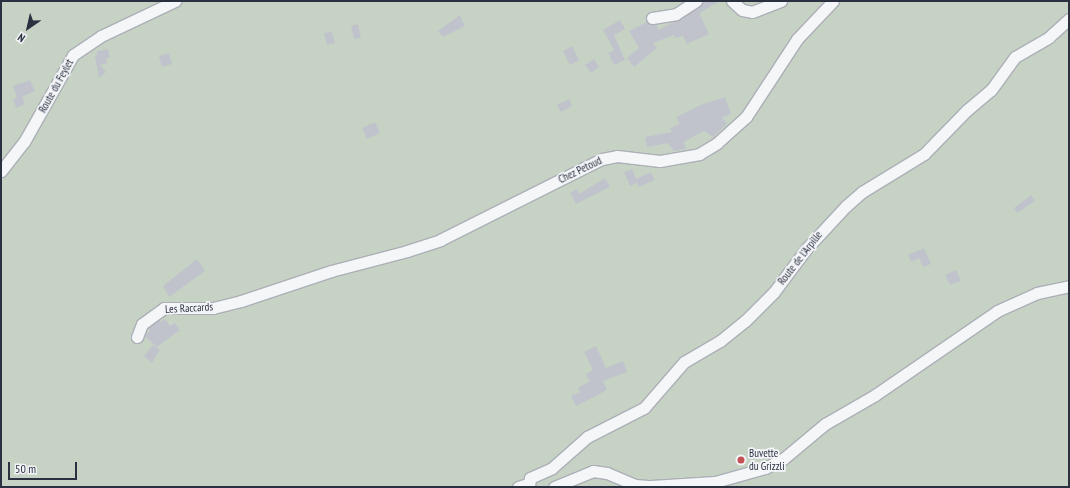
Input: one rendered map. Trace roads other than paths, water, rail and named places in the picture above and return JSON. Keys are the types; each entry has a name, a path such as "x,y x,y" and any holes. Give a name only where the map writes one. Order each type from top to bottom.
{"street":[{"name":"Route du Feylet","path":"1,171 73,55 101,36 175,1"},
{"path":"652,18 676,14 696,1"},
{"path":"732,1 742,10 752,12 763,10 781,1"},
{"name":"Chez Petoud","path":"276,289 440,240 523,200 577,170 607,157 660,161 699,154 717,143 746,118 797,39 833,1"},
{"name":"Route de l'Arpille","path":"525,486 530,478 554,466 587,437 644,408 684,362 720,341 745,321 774,292 806,249 846,206 862,192 924,154 967,110 991,90 1015,57 1049,37 1069,19"},
{"path":"554,487 593,471 608,473 635,485 651,486 715,482 765,468 783,459 825,424 875,396 997,311 1037,293 1069,286"},
{"name":"Les Raccards","path":"137,337 142,324 164,308 213,308 276,289"}],"place":[{"name":"Buvette du Grizzli","path":"741,460"}]}
